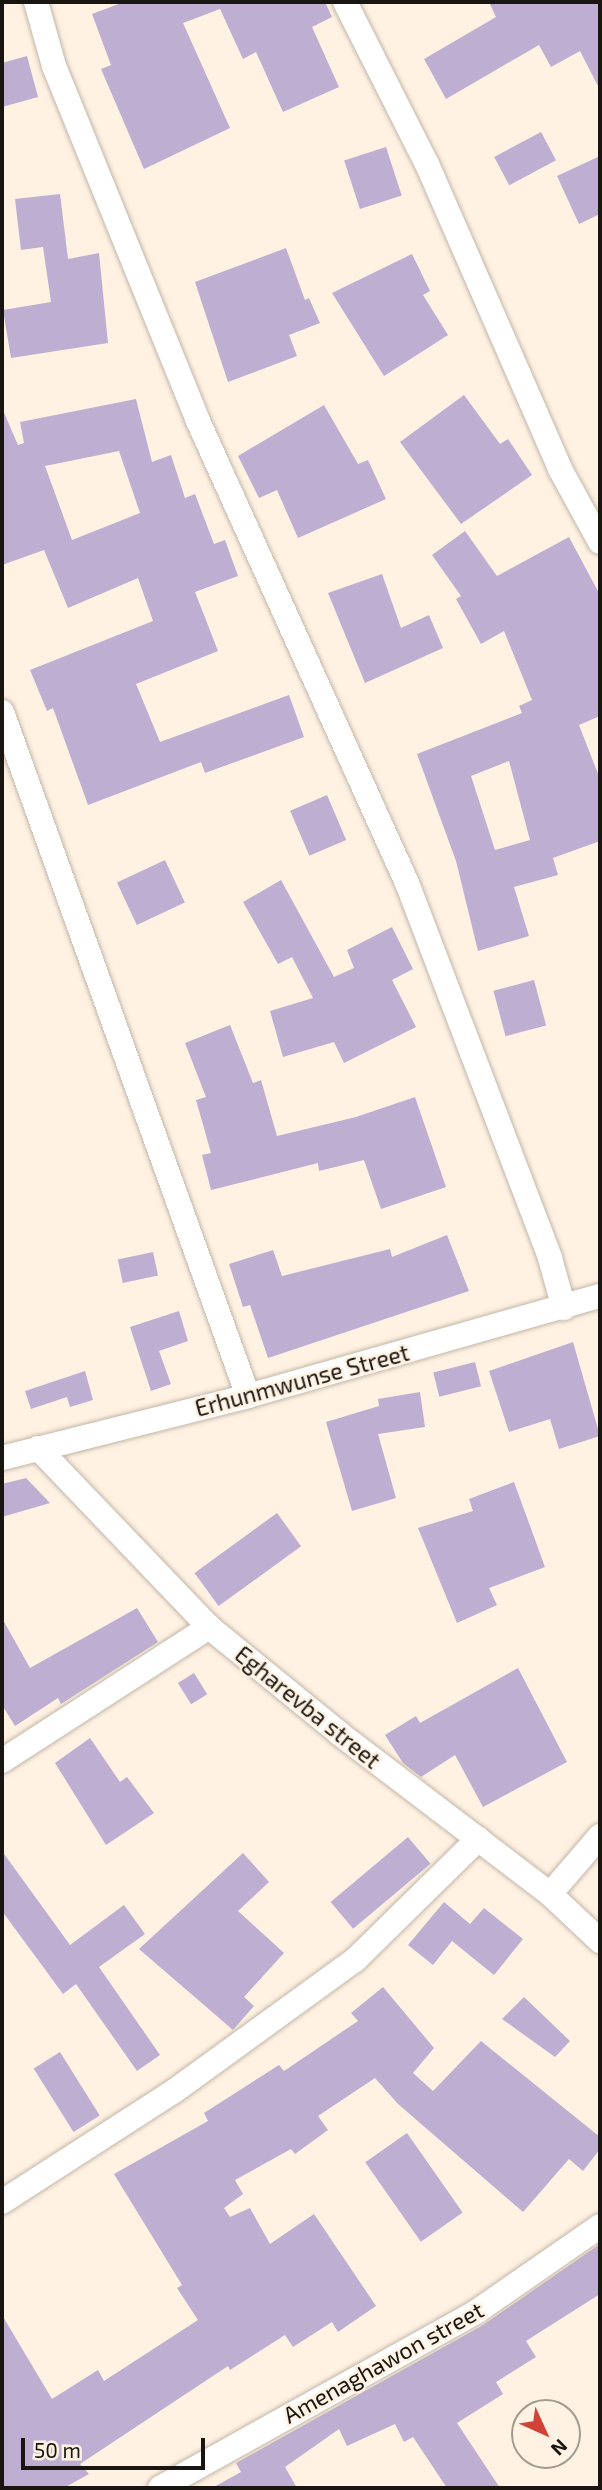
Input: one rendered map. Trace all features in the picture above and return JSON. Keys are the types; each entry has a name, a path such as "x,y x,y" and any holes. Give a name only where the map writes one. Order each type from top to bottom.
{"street":[{"path":"36,2 54,66 198,421 407,883 550,1258 564,1308"},
{"path":"345,2 426,164 560,469 600,542"},
{"path":"2,712 248,1396"},
{"name":"Erhunmwunse Street","path":"2,1458 248,1396 600,1296"},
{"name":"Egharevba street","path":"38,1448 209,1627 550,1894 600,1941"},
{"path":"2,1761 209,1627"},
{"path":"550,1894 600,1836"},
{"path":"2,2202 173,2092 355,1960 478,1839"},
{"name":"Amenaghawon street","path":"160,2488 476,2312 597,2235"}],"building":[{"path":"124,2 325,2 332,17 312,27 339,87 283,112 256,52 243,59 220,9 183,23 230,128 144,169 101,69 111,65 92,14"},
{"path":"489,2 600,2 600,90 580,51 551,67 539,45 446,99 424,59 496,17"},
{"path":"27,56 38,97 2,107 2,63"},
{"path":"541,132 556,160 509,185 494,157"},
{"path":"386,147 402,196 360,209 344,161"},
{"path":"600,156 600,214 579,224 557,176"},
{"path":"60,194 68,259 99,253 108,343 11,358 3,310 51,302 43,247 21,250 15,199"},
{"path":"286,248 305,300 309,298 320,323 289,335 297,356 228,382 195,282"},
{"path":"412,254 430,291 423,295 448,335 384,376 332,293"},
{"path":"464,395 500,444 508,439 532,475 461,524 400,442"},
{"path":"136,399 152,462 171,455 185,498 195,494 214,544 225,540 238,576 195,592 218,651 136,684 160,742 289,695 304,737 205,773 201,762 88,805 53,708 47,711 30,670 153,621 138,578 68,608 44,550 2,565 2,408 18,445 24,443 20,422","holes":["119,451 140,513 72,540 45,466"]},
{"path":"324,405 358,464 368,460 386,499 298,538 277,490 259,498 238,456"},
{"path":"465,531 497,576 569,537 600,595 600,716 579,725 600,779 600,841 553,858 558,875 514,887 529,936 478,951 456,861 417,754 522,713 519,706 532,700 504,631 481,644 456,599 461,596 432,555","holes":["509,761 530,840 495,850 471,776"]},
{"path":"382,574 401,628 429,615 443,648 365,683 328,593"},
{"path":"327,795 346,840 309,856 290,811"},
{"path":"165,860 185,903 137,925 117,882"},
{"path":"281,880 334,977 354,968 347,950 392,927 413,969 392,980 416,1027 344,1063 334,1042 283,1057 270,1011 313,998 292,957 278,964 243,902"},
{"path":"534,980 546,1025 506,1036 493,991"},
{"path":"230,1025 253,1083 261,1080 277,1136 356,1117 415,1097 446,1187 381,1209 364,1160 319,1171 318,1163 211,1190 202,1155 211,1153 196,1100 206,1097 185,1043"},
{"path":"447,1235 469,1291 268,1358 250,1305 243,1307 229,1264 273,1250 282,1276 390,1249 392,1257"},
{"path":"153,1252 158,1275 123,1283 118,1259"},
{"path":"179,1311 188,1341 159,1351 171,1384 151,1391 130,1327"},
{"path":"573,1342 600,1436 559,1449 550,1419 509,1432 489,1371"},
{"path":"475,1362 481,1386 439,1397 433,1372"},
{"path":"85,1371 93,1400 70,1407 67,1397 31,1409 25,1391"},
{"path":"420,1392 425,1427 378,1434 396,1498 352,1511 326,1422 379,1406 378,1399"},
{"path":"26,1478 50,1503 2,1517 2,1484"},
{"path":"514,1482 545,1567 489,1588 497,1605 457,1623 418,1528 473,1511 469,1499"},
{"path":"277,1513 301,1546 219,1606 194,1573"},
{"path":"137,1608 158,1642 61,1704 58,1698 15,1726 2,1705 2,1618 30,1668"},
{"path":"518,1668 567,1762 483,1807 455,1755 421,1777 403,1763 385,1735 416,1716 420,1723"},
{"path":"194,1673 207,1694 191,1704 178,1683"},
{"path":"90,1738 120,1782 127,1777 154,1813 106,1845 55,1763"},
{"path":"408,1837 430,1864 353,1929 331,1902"},
{"path":"2,1851 70,1945 124,1905 145,1934 99,1967 160,2055 137,2071 76,1984 63,1994 2,1911"},
{"path":"243,1853 269,1882 238,1911 284,1953 244,1997 254,2006 233,2030 139,1949"},
{"path":"444,1902 470,1924 484,1908 523,1939 494,1975 452,1941 433,1965 408,1945"},
{"path":"383,1987 434,2048 413,2073 433,2091 481,2041 600,2137 600,2149 583,2171 569,2159 523,2212 398,2104 375,2078 318,2116 328,2130 295,2154 291,2149 235,2180 243,2194 224,2208 230,2217 250,2208 270,2244 314,2214 376,2306 338,2332 332,2322 293,2347 285,2335 230,2370 228,2366 80,2464 89,2474 64,2488 2,2488 2,2315 52,2399 98,2370 104,2381 198,2320 177,2288 182,2285 114,2174 208,2121 204,2113 279,2065 284,2071 358,2021 351,2013"},
{"path":"524,1997 570,2041 555,2057 502,2019"},
{"path":"60,2052 100,2116 73,2132 34,2068"},
{"path":"407,2133 463,2212 421,2242 365,2162"},
{"path":"600,2244 600,2294 526,2341 536,2357 496,2382 503,2394 457,2423 500,2488 447,2488 413,2437 404,2442 395,2424 347,2446 339,2429 285,2467 297,2488 212,2488 241,2472 236,2463 483,2325"}]}
